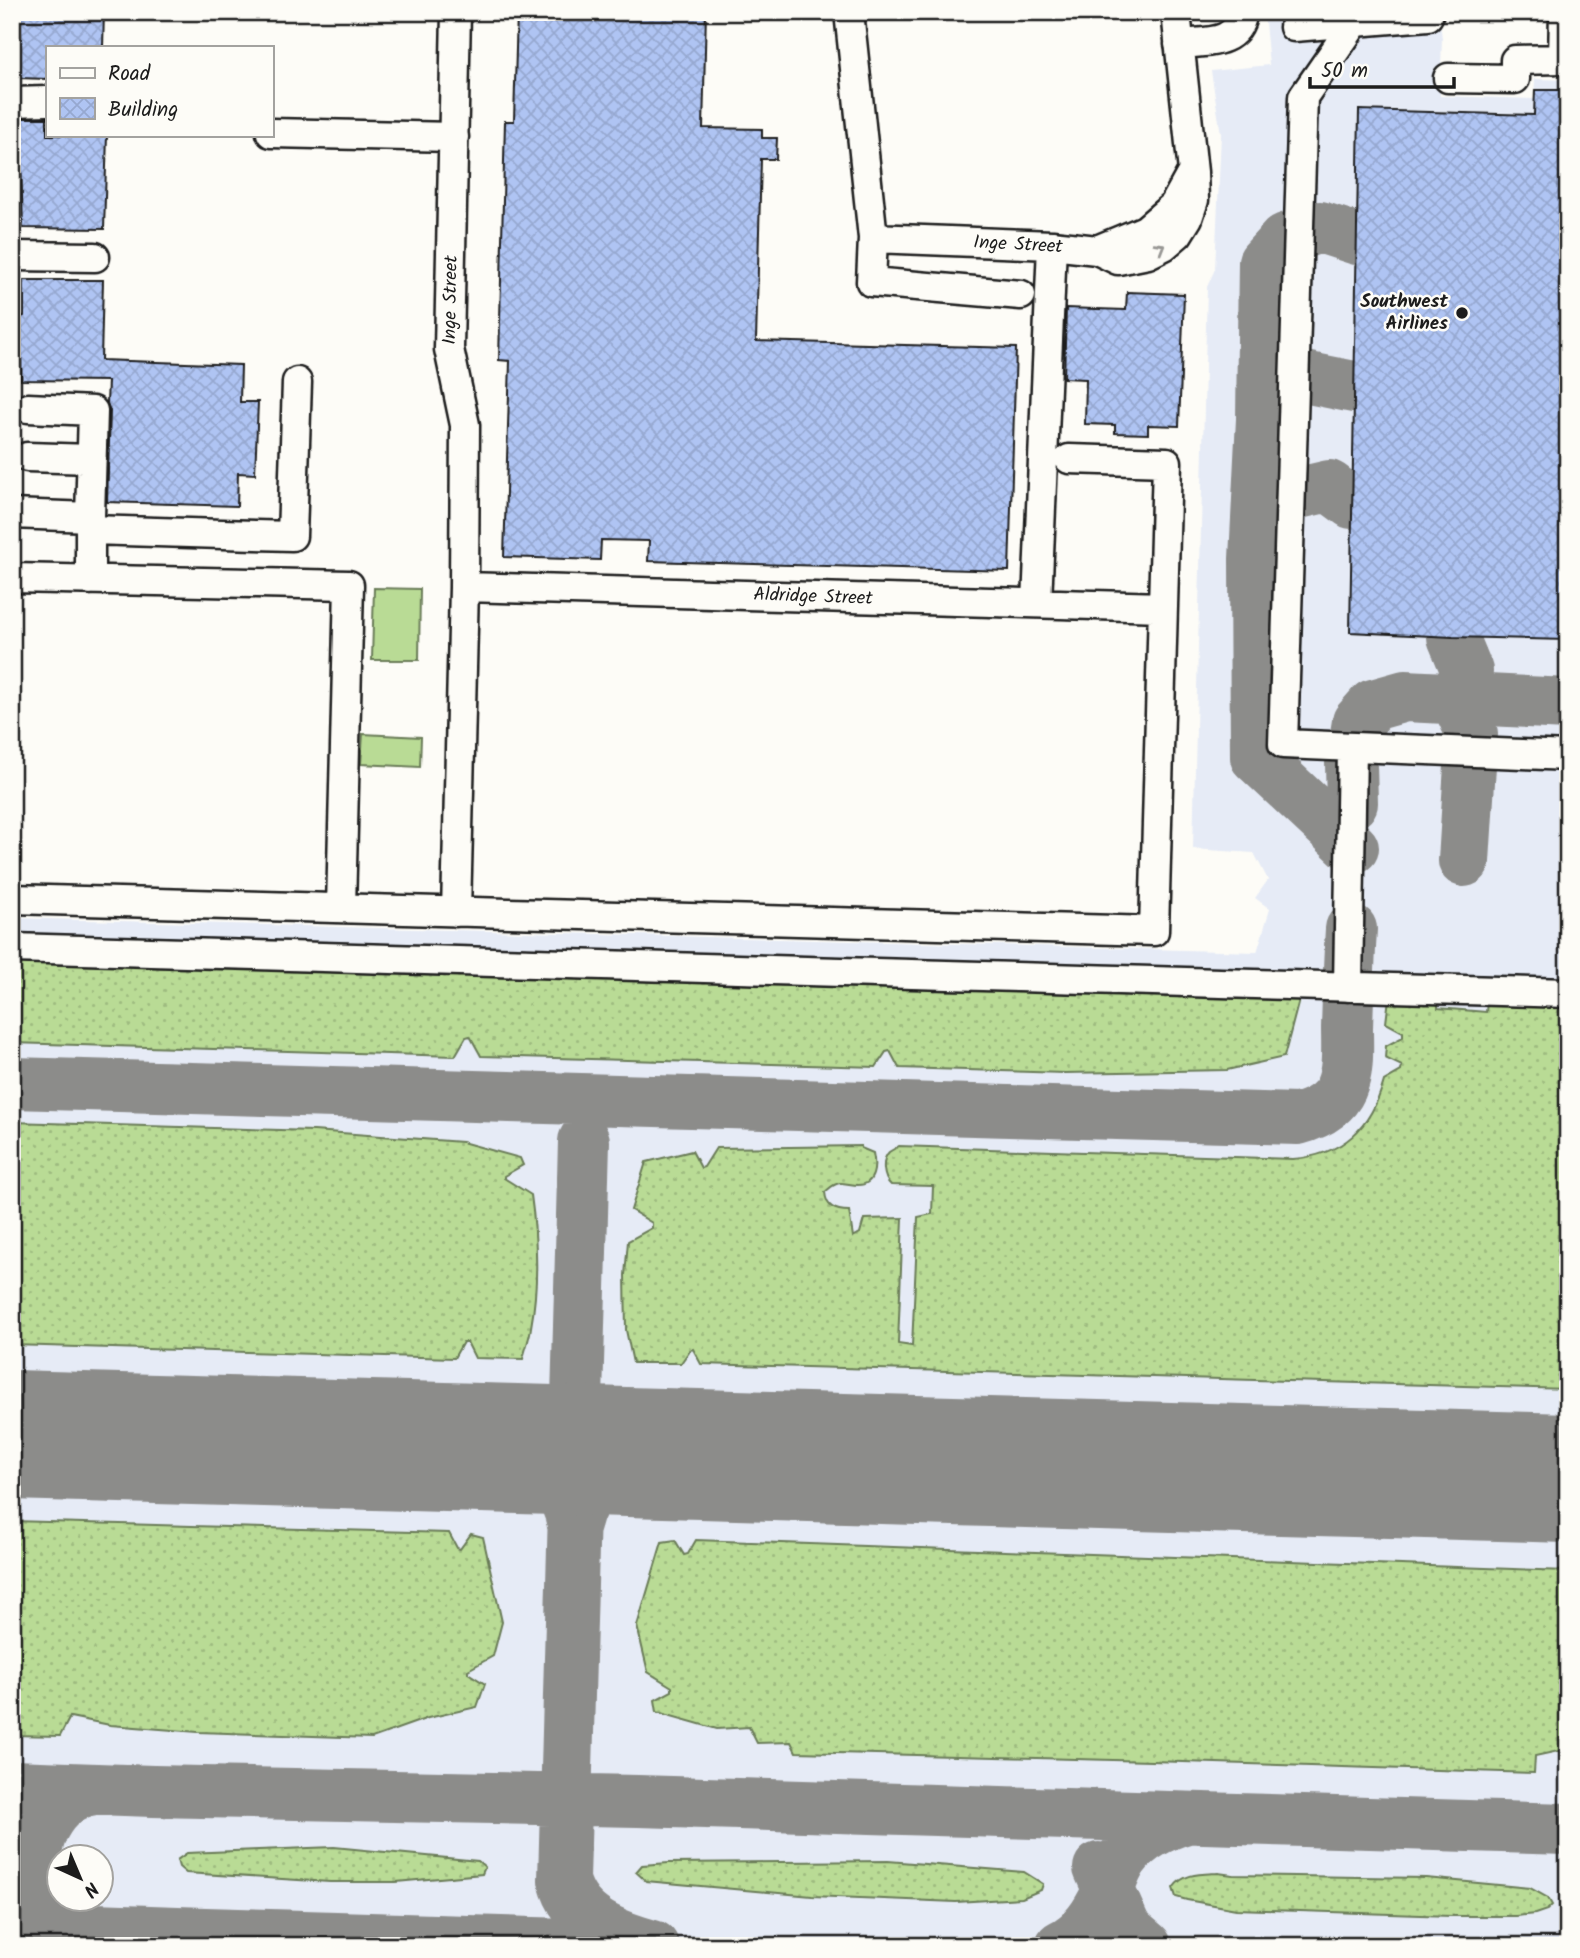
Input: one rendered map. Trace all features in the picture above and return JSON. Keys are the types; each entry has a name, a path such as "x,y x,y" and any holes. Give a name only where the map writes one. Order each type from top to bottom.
{"street":[{"name":"Inge Street","path":"456,12 449,349 465,425 456,912"},
{"path":"849,12 873,238 871,282 1021,295"},
{"path":"1175,12 1179,44 1226,38 1241,23 1243,12"},
{"path":"1448,78 1515,79 1515,60 1563,58 1564,12"},
{"path":"1294,27 1429,16"},
{"path":"1355,22 1303,97 1283,744 1568,756"},
{"name":"Inge Street","path":"873,238 1052,245 1097,250 1145,230 1174,205 1193,172 1179,44"},
{"path":"12,102 46,102"},
{"path":"273,133 454,137"},
{"path":"1037,603 1052,245"},
{"path":"12,256 95,257"},
{"path":"12,514 90,524 292,536 297,383"},
{"path":"28,408 93,411 90,580"},
{"path":"27,457 92,459"},
{"path":"12,899 1154,932 1167,462 1069,459"},
{"path":"12,578 349,585 341,908"},
{"name":"Aldridge Street","path":"464,587 1163,607"},
{"path":"1348,987 1352,748"},
{"path":"12,948 1568,993"}],"shaded area":[{"path":"1264,12 1439,12 1442,39 1440,96 1534,99 1535,79 1568,80 1568,1946 12,1946 12,918 1257,952 1270,909 1255,898 1268,880 1254,853 1193,849 1207,287 1215,269 1221,134 1211,71 1269,65"}],"green space":[{"path":"374,588 420,589 419,660 372,660"},
{"path":"363,734 421,737 420,767 361,764"},
{"path":"12,957 1300,996 1284,1057 1227,1070 1065,1073 899,1068 890,1051 886,1052 876,1067 481,1056 470,1036 466,1037 455,1056 12,1043"},
{"path":"1389,998 1438,999 1438,1008 1486,1012 1487,1002 1568,1004 1568,1389 701,1364 693,1349 681,1363 633,1363 626,1330 625,1275 628,1241 652,1228 652,1223 631,1210 646,1162 692,1151 701,1168 716,1148 861,1146 873,1153 874,1169 868,1182 858,1185 835,1184 825,1192 826,1197 832,1207 849,1211 853,1237 860,1233 864,1219 903,1218 898,1344 912,1346 918,1217 932,1214 933,1186 891,1185 884,1169 889,1152 899,1146 1293,1159 1326,1152 1340,1145 1363,1125 1384,1081 1401,1071 1402,1066 1385,1058 1386,1046 1403,1037 1403,1032 1386,1023"},
{"path":"12,1122 314,1131 462,1142 520,1158 523,1165 504,1178 531,1195 533,1211 536,1244 535,1294 523,1359 475,1358 467,1342 463,1342 454,1358 12,1345"},
{"path":"12,1521 449,1533 460,1549 471,1534 483,1537 502,1622 493,1656 468,1670 468,1673 485,1684 477,1707 428,1718 372,1738 198,1732 110,1725 70,1717 60,1736 12,1735"},
{"path":"675,1540 684,1555 688,1554 696,1540 1568,1571 1568,1749 1535,1756 1534,1773 796,1752 791,1742 757,1743 749,1727 717,1729 657,1712 655,1700 672,1691 672,1687 648,1672 637,1626 662,1542"},
{"path":"334,1847 478,1861 485,1867 482,1874 396,1882 330,1882 186,1873 179,1867 177,1860 187,1853"},
{"path":"888,1861 1024,1872 1043,1884 1041,1890 1022,1898 956,1902 812,1896 646,1881 636,1872 642,1865 669,1863"},
{"path":"1218,1873 1426,1878 1530,1888 1548,1898 1552,1905 1535,1914 1451,1916 1236,1909 1176,1897 1173,1888 1182,1879 1193,1875"}],"building":[{"path":"16,12 104,12 103,46 46,46 46,79 19,78"},
{"path":"517,12 706,12 703,128 762,129 762,138 777,138 776,159 761,159 756,341 1016,348 1009,571 648,561 649,541 601,540 600,560 504,557 510,361 499,360 505,121 514,121"},
{"name":"Southwest Airlines","path":"1535,90 1568,90 1568,640 1350,632 1359,110 1534,115"},
{"path":"20,118 46,118 46,136 107,136 104,229 23,228 21,168 15,168 15,146 21,146"},
{"path":"24,280 103,280 101,360 241,365 240,402 258,402 255,474 238,473 237,506 107,502 110,411 107,403 108,381 21,380 20,317 24,316"},
{"path":"1127,292 1184,294 1179,426 1148,425 1148,434 1115,433 1115,425 1085,424 1086,379 1064,378 1066,308 1126,310"}],"taxiway":[{"path":"1353,848 1256,757 1255,559 1262,419 1264,262 1285,239 1320,227 1357,239"},
{"path":"1262,419 1274,390 1304,377 1354,387"},
{"path":"1263,543 1286,496 1329,486 1352,503"},
{"path":"1453,637 1467,671 1464,693 1456,699 1472,734 1464,861"},
{"path":"1352,803 1351,764 1358,722 1373,705 1405,696 1568,704"},
{"path":"12,1083 1298,1119 1329,1104 1344,1081 1351,929"},
{"path":"584,1141 564,1880 577,1906 598,1925 653,1946"},
{"path":"510,1450 533,1461 552,1478 565,1500 573,1525"},
{"path":"575,1525 584,1500 600,1478 621,1461 646,1453"},
{"path":"12,1786 638,1801 1568,1829"},
{"path":"87,1928 67,1917 51,1903 43,1890 36,1857 38,1841 53,1813 64,1802 94,1789"},
{"path":"1061,1946 1083,1930 1094,1917 1118,1866 1129,1850 1152,1832 1187,1818"},
{"path":"1099,1868 1126,1929 1146,1946"},
{"path":"12,1926 635,1946"}],"runway":[{"path":"12,1435 1568,1478"}],"place":[{"name":"Southwest Airlines","path":"1462,313"}]}
